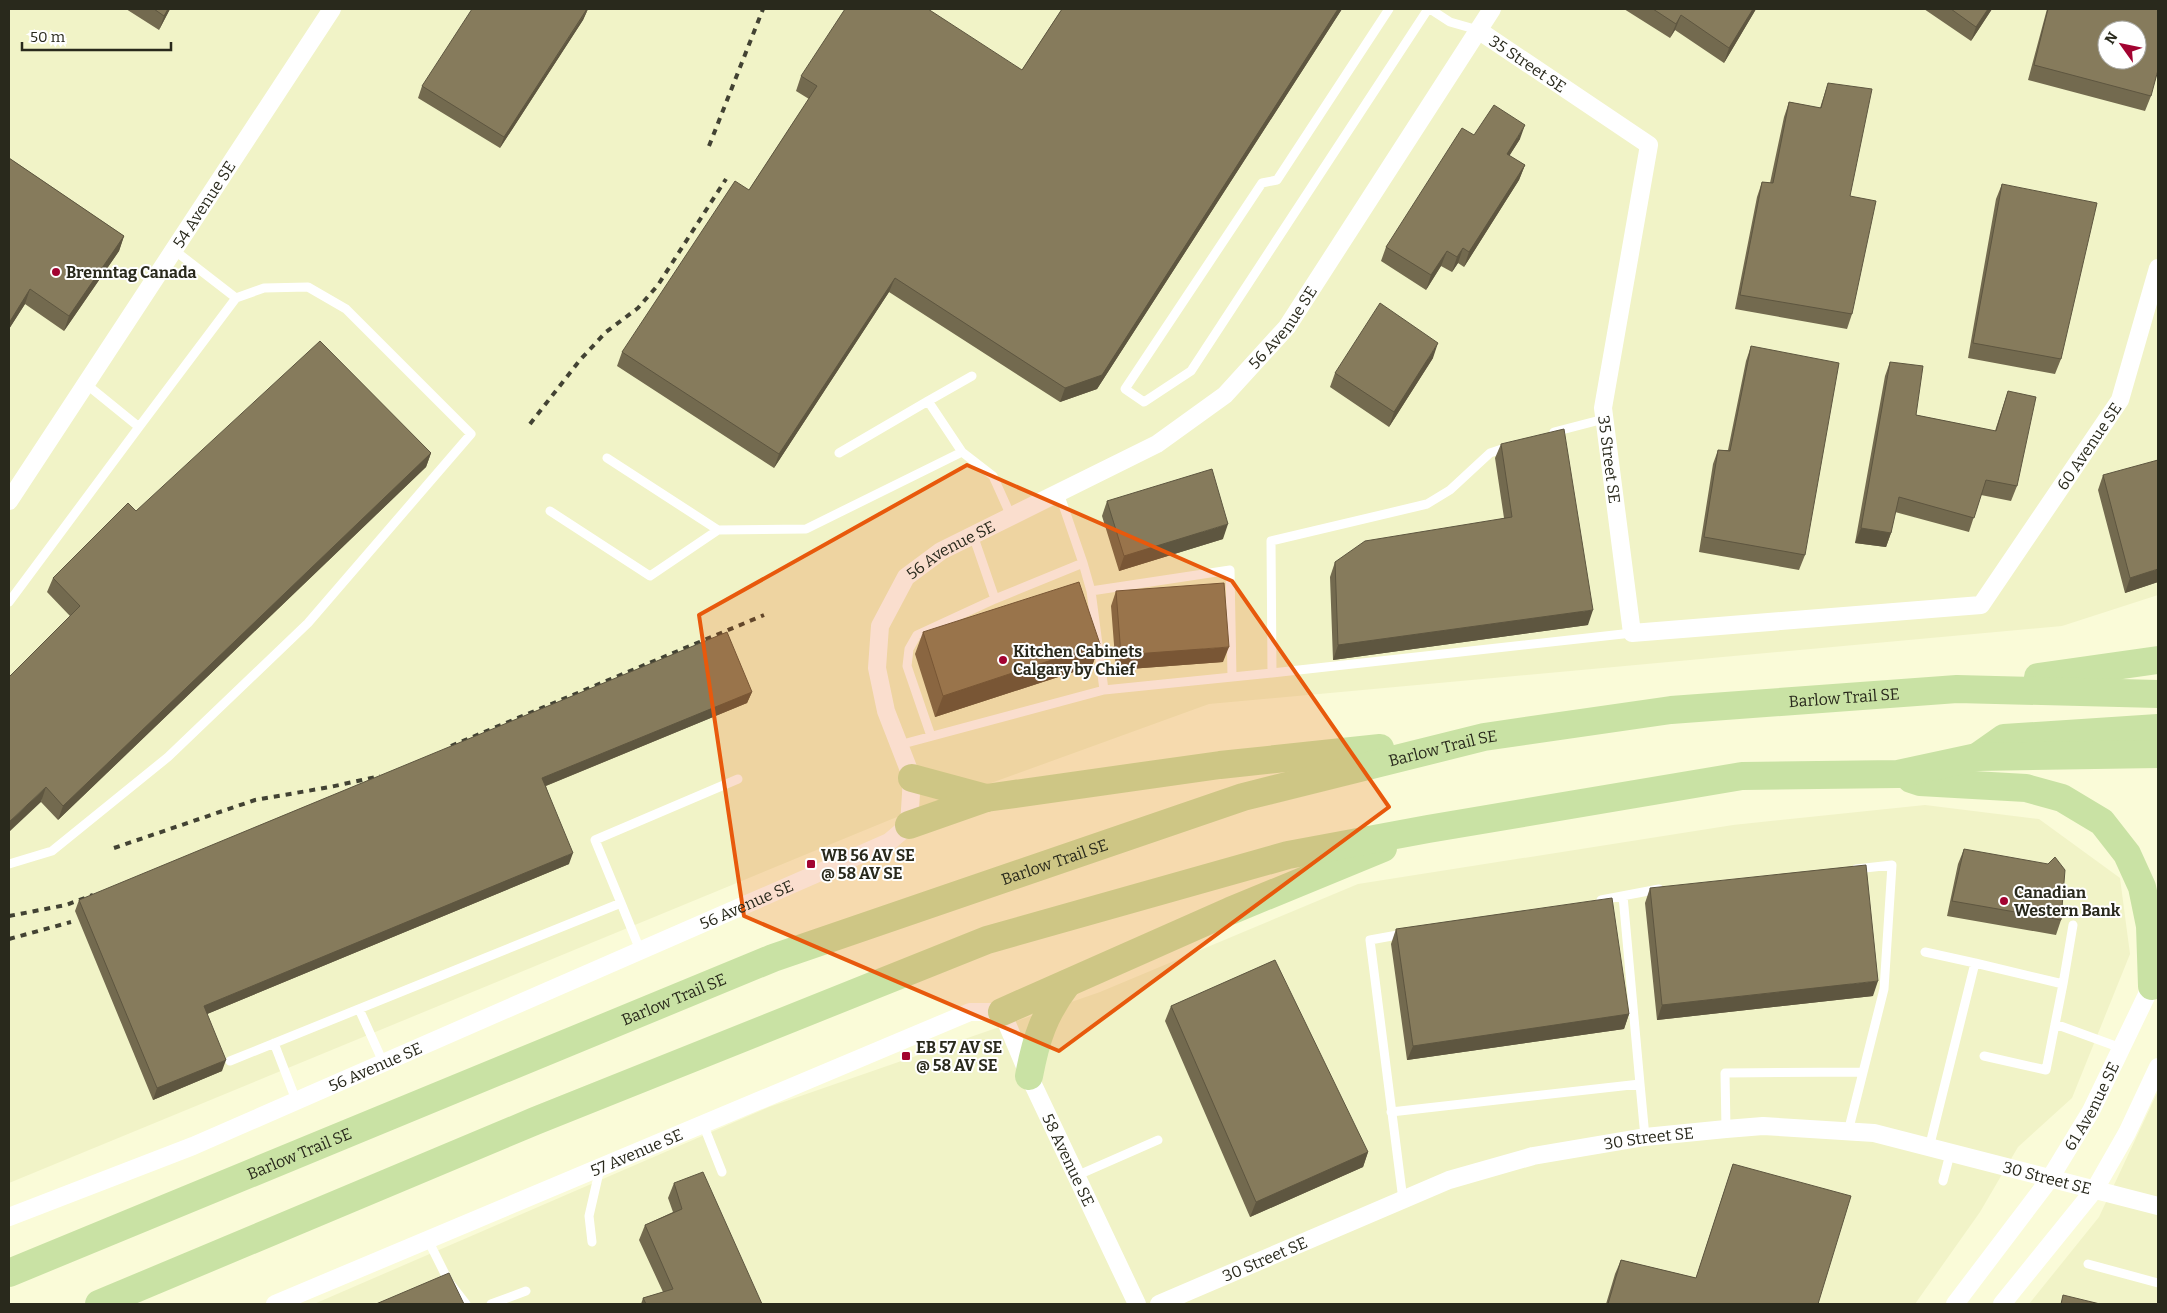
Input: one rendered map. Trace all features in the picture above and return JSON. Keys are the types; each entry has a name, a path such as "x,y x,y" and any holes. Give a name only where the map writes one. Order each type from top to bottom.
{"main road":[{"path":"1957,689 2158,660"},
{"name":"Barlow Trail SE","path":"9,1273 773,958 1243,797 1484,737 1671,710 1957,689 2158,694"},
{"path":"1977,757 2004,738 2158,728"},
{"path":"909,824 986,798 1220,765 1484,737"},
{"path":"99,1304 535,1122 987,940 1288,855 1428,829 1742,776 1898,774 1977,757 2158,754"},
{"path":"1898,774 1920,782 2026,788 2062,798 2102,822 2127,854 2142,887 2150,926 2155,978"},
{"path":"912,778 986,798"},
{"path":"1002,1012 1230,911 1428,829"},
{"path":"1029,1076 1035,1043 1046,1016 1054,1001 1068,984"}],"street":[{"name":"54 Avenue SE","path":"9,500 332,9"},
{"name":"56 Avenue SE","path":"9,1217 194,1146 889,842 909,824 912,778 886,711 877,668 880,626 906,577 941,551 1157,444 1225,395 1287,327 1492,9"},
{"name":"35 Street SE","path":"1478,30 1649,144 1603,408 1632,633"},
{"name":"60 Avenue SE","path":"1632,633 1981,605 2120,400 2158,268"},
{"name":"61 Avenue SE","path":"1955,1304 2049,1180 2091,1110 2155,978"},
{"name":"57 Avenue SE","path":"275,1304 970,1012 1002,1012"},
{"name":"58 Avenue SE","path":"1002,1012 1029,1076 1137,1304"},
{"path":"2002,1304 2096,1188 2127,1133 2158,1067"},
{"name":"30 Street SE","path":"1159,1304 1449,1180 1532,1156 1645,1137 1763,1126 1874,1133 2049,1180 2096,1188 2158,1206"}],"lane":[{"path":"1389,9 1277,180 1262,184 1125,390 1144,402 1191,371 1429,9 1450,22 1478,30"},
{"path":"174,250 236,298"},
{"path":"9,602 236,298 264,288 308,287 346,310 471,434 308,623 168,757 52,851 9,864"},
{"path":"839,453 972,376"},
{"path":"86,384 139,427"},
{"path":"928,401 962,452 993,476 1011,516"},
{"path":"1544,434 1604,419"},
{"path":"1272,674 1271,541 1427,504 1450,490 1490,454 1517,444"},
{"path":"550,511 650,576 718,530 806,529 962,452"},
{"path":"607,458 718,530"},
{"path":"1059,492 1091,591 1104,690"},
{"path":"973,535 995,599"},
{"path":"930,736 907,666 909,649 917,635 995,599 1083,563"},
{"path":"1091,591 1230,570 1232,677"},
{"path":"899,745 1104,690 1272,674 1632,633"},
{"path":"640,950 596,840 738,779"},
{"path":"1845,870 1892,865 1884,989 1848,1132"},
{"path":"1594,901 1673,887"},
{"path":"1623,896 1645,1137"},
{"path":"230,1061 621,903"},
{"path":"1984,1056 2046,1070 2073,925"},
{"path":"1403,1200 1370,940 1409,933"},
{"path":"1924,952 2063,984"},
{"path":"1929,1148 1975,963"},
{"path":"359,1008 383,1062"},
{"path":"2055,1024 2121,1048"},
{"path":"274,1043 296,1100"},
{"path":"1726,1130 1725,1073 1863,1072"},
{"path":"1391,1112 1640,1084"},
{"path":"703,1124 722,1172"},
{"path":"1076,1176 1158,1140"},
{"path":"1943,1181 1950,1154"},
{"path":"592,1242 590,1216 600,1168"},
{"path":"428,1240 449,1282 466,1304"},
{"path":"2088,1264 2158,1283"},
{"path":"491,1304 526,1291"}],"highlighted area":[{"path":"967,465 1232,581 1389,807 1059,1051 744,916 699,615"}],"shaded area":[{"path":"9,9 2158,9 2158,595 2062,626 1209,704 892,819 9,1183"},
{"path":"1925,805 2039,819 2120,878 2130,954 2072,1098 2018,1147 1980,1212 1915,1304 314,1304 769,1107 1100,992 1358,884 1733,825"},
{"path":"2158,1091 2158,1304 2029,1304 2099,1217"}],"building":[{"path":"154,9 168,9 164,16"},
{"path":"472,9 587,9 504,137 422,86"},
{"path":"845,9 928,9 1022,70 1062,9 1338,9 1102,375 1065,388 895,278 779,454 622,352 735,181 749,190 817,86 801,76"},
{"path":"1653,9 1753,9 1729,48 1681,15 1676,24"},
{"path":"1951,9 1988,9 1976,27"},
{"path":"2048,9 2158,9 2158,70 2151,96 2034,65"},
{"path":"1828,83 1872,89 1850,196 1876,201 1852,314 1740,295 1762,182 1773,183 1789,102 1821,108"},
{"path":"1494,105 1525,125 1507,154 1525,165 1469,252 1463,248 1457,257 1447,251 1431,275 1386,247 1462,128 1474,135"},
{"name":"Brenntag Canada","path":"9,158 124,236 69,316 30,289 9,323"},
{"path":"2002,184 2097,203 2061,359 1973,343"},
{"path":"1380,303 1438,343 1394,412 1335,373"},
{"path":"320,341 431,453 63,806 46,787 9,822 9,677 80,606 53,578 128,503 136,511"},
{"path":"1751,346 1839,363 1805,555 1704,537 1718,450 1730,451"},
{"path":"1890,362 1923,366 1916,415 1996,431 2008,391 2036,397 2017,486 1986,480 1974,518 1899,497 1891,533 1861,528"},
{"path":"1564,429 1593,610 1338,645 1335,562 1365,541 1512,517 1501,444"},
{"path":"2158,460 2158,569 2130,578 2103,475"},
{"path":"1212,469 1228,524 1124,556 1107,501"},
{"name":"Kitchen Cabinets Calgary by Chief","path":"1079,582 1100,644 943,696 923,632"},
{"path":"1224,583 1229,647 1121,655 1116,591"},
{"path":"727,632 752,692 542,778 573,853 204,1006 226,1060 157,1088 79,900"},
{"name":"Canadian Western Bank","path":"1964,849 2048,864 2055,857 2065,870 2061,920 1952,901"},
{"path":"1866,865 1878,981 1662,1005 1650,888"},
{"path":"1612,898 1629,1014 1413,1046 1396,929"},
{"path":"1275,960 1368,1152 1256,1202 1171,1006"},
{"path":"1733,1164 1851,1196 1818,1304 1608,1304 1621,1260 1696,1278"},
{"path":"703,1172 762,1304 646,1304 643,1298 673,1289 645,1225 682,1209 674,1183"},
{"path":"449,1273 464,1304 376,1304"},
{"path":"2063,1295 2100,1304 2061,1304"}],"railway":[{"path":"709,146 763,9"},
{"path":"530,424 580,360 606,332 638,308 658,285 726,179"},
{"path":"451,746 764,615"},
{"path":"114,848 255,800 380,776"},
{"path":"9,916 66,905 93,895"},
{"path":"9,939 71,922"}],"place":[{"name":"Brenntag Canada","path":"56,272"},
{"name":"Kitchen Cabinets Calgary by Chief","path":"1003,660"},
{"name":"WB 56 AV SE @ 58 AV SE","path":"811,864"},
{"name":"Canadian Western Bank","path":"2004,901"},
{"name":"EB 57 AV SE @ 58 AV SE","path":"906,1056"}]}
